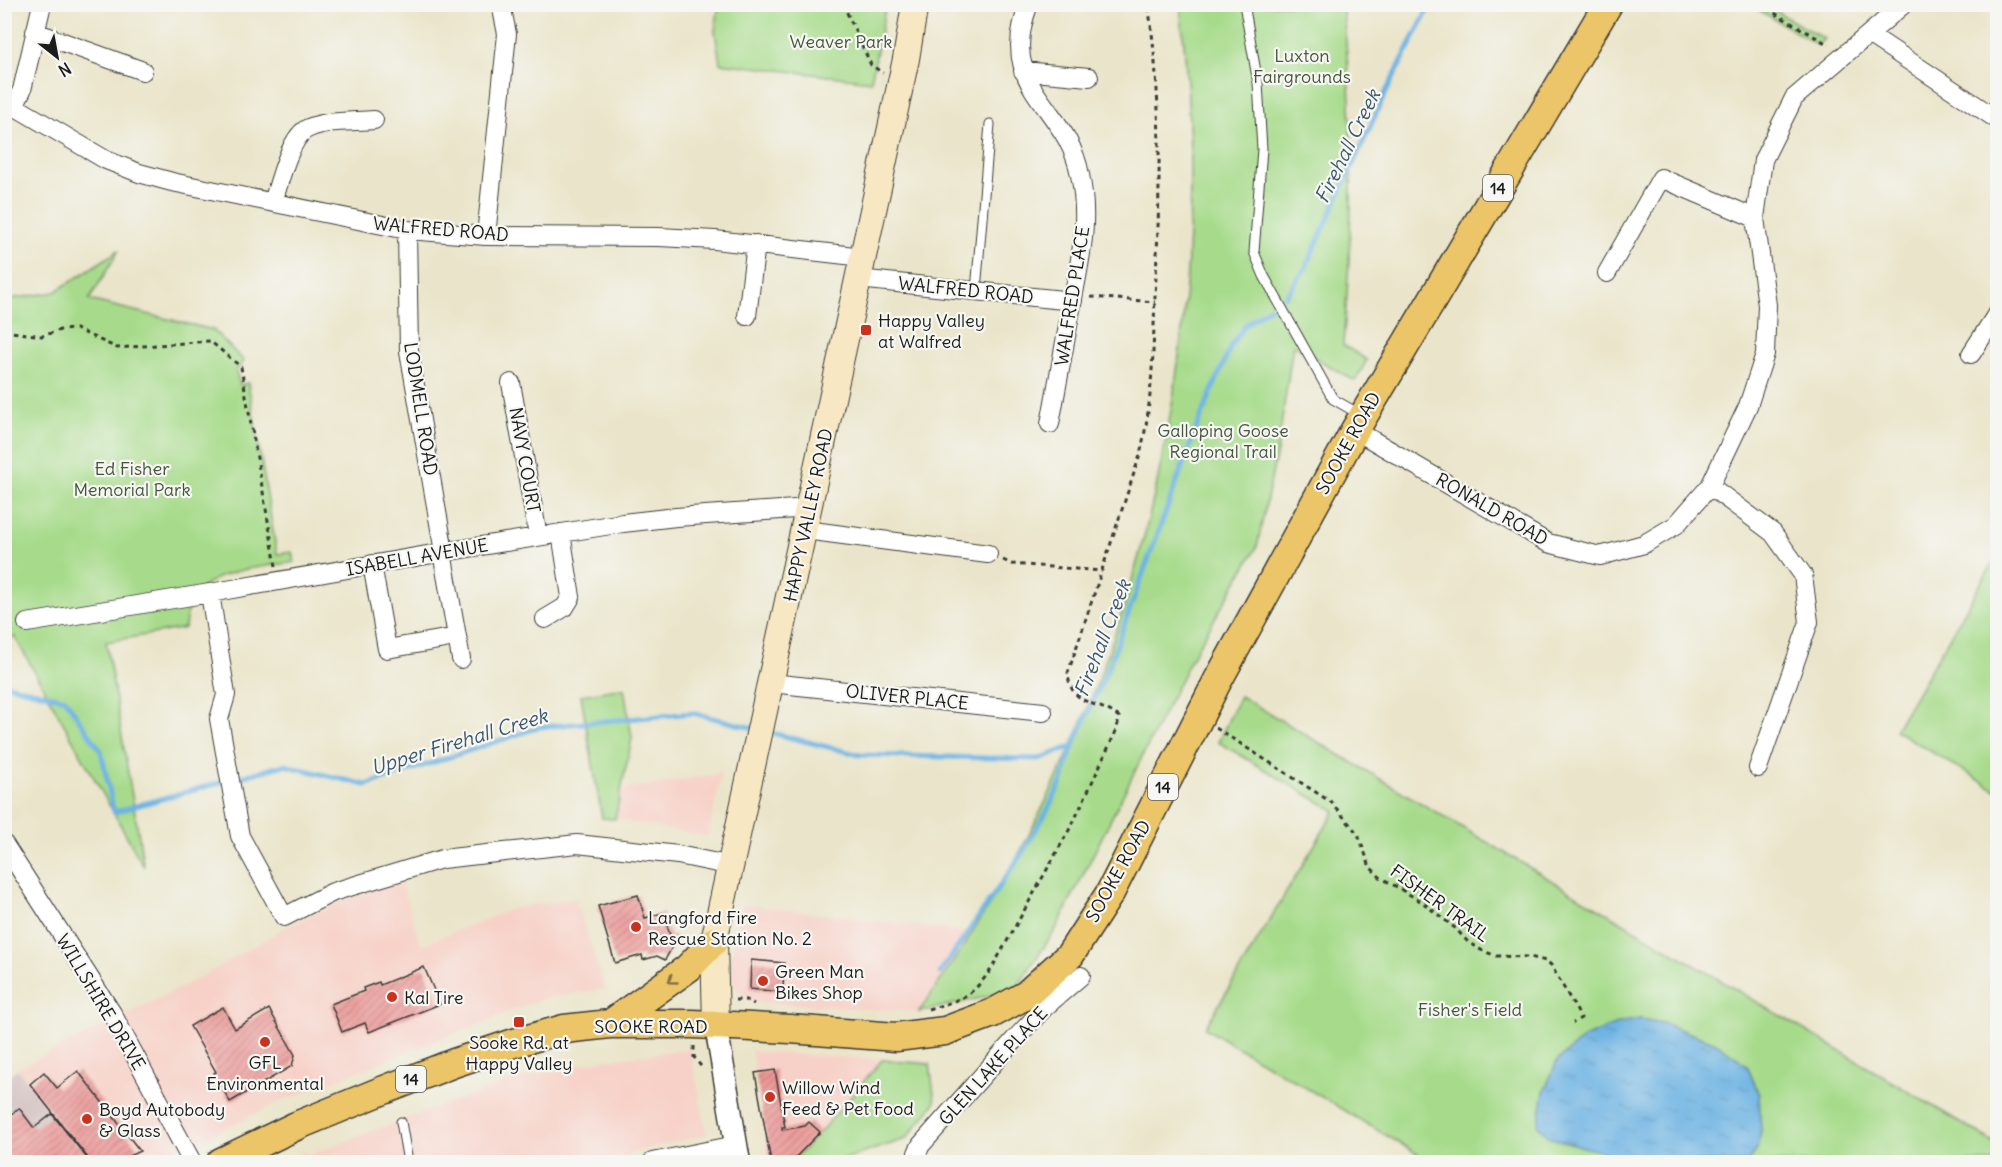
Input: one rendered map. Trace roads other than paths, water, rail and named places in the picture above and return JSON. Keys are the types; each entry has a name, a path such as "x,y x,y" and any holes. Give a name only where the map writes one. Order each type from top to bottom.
{"main road":[{"name":"HAPPY VALLEY ROAD","path":"716,1026 714,941 901,82 915,4"},
{"name":"SOOKE ROAD","path":"221,1162 296,1126 454,1063 564,1029 610,1024 716,1026 896,1037 945,1031 993,1013 1026,995 1070,955 1110,892 1198,718 1359,423 1608,4"},
{"path":"610,1024 688,968 714,941"}],"street":[{"path":"9,105 22,90 42,4"},
{"path":"486,236 507,34 501,4"},
{"name":"WALFRED PLACE","path":"1029,4 1019,37 1023,71 1029,85 1056,122 1072,151 1080,171 1085,203 1085,229 1050,424"},
{"name":"RONALD ROAD","path":"1359,423 1548,543 1600,556 1644,544 1676,525 1710,486 1748,406 1765,354 1767,304 1755,218 1763,160 1794,98 1904,4"},
{"path":"35,32 142,71"},
{"path":"1870,35 1998,120"},
{"path":"1023,71 1089,77"},
{"name":"WALFRED ROAD","path":"9,105 121,167 172,182 367,223 407,230 486,236 659,237 756,244 976,291 1074,298"},
{"path":"273,202 293,145 304,131 321,124 374,120"},
{"path":"1607,273 1661,178 1755,218"},
{"name":"LODMELL ROAD","path":"407,230 409,351 461,659"},
{"path":"747,316 756,244"},
{"path":"1971,354 1998,312"},
{"name":"NAVY COURT","path":"512,383 538,536"},
{"path":"1710,486 1773,533 1803,575 1809,622 1758,768"},
{"name":"ISABELL AVENUE","path":"27,622 538,536 676,517 807,519 988,554"},
{"path":"545,620 565,607 571,597 561,533"},
{"path":"372,564 387,649 445,639"},
{"path":"210,593 226,694 219,719 240,836 284,917 333,892 442,859 576,844 678,855 732,866"},
{"name":"OLIVER PLACE","path":"771,683 1043,712"},
{"name":"WILLSHIRE DRIVE","path":"4,844 112,1013 192,1162"},
{"name":"GLEN LAKE PLACE","path":"917,1162 917,1153 921,1145 1022,1031 1081,976"},
{"path":"652,1162 737,1154 716,1026"}],"lane":[{"path":"1244,4 1258,83 1262,149 1254,252 1264,276 1333,399 1359,423"},
{"path":"976,291 990,124"},
{"path":"401,1122 408,1162"}],"water":[{"path":"1640,1019 1663,1023 1716,1043 1747,1065 1759,1095 1761,1132 1757,1149 1749,1162 1638,1162 1548,1137 1538,1125 1544,1092 1557,1061 1584,1038 1619,1023"}],"waterway":[{"name":"Firehall Creek","path":"1285,297 1305,269 1385,94 1431,4"},
{"name":"Firehall Creek","path":"940,973 1019,858 1061,783 1073,746 1109,666 1198,424 1231,346 1245,325 1270,307"},
{"name":"Upper Firehall Creek","path":"4,684 65,699 101,751 114,812 284,765 366,785 540,727 693,713 753,728"},
{"name":"Upper Firehall Creek","path":"768,732 860,755 1039,759 1073,746"}],"place":[{"name":"Happy Valley at Walfred","path":"866,330"},
{"name":"Langford Fire Rescue Station No. 2","path":"636,927"},
{"name":"Green Man Bikes Shop","path":"763,981"},
{"name":"Kal Tire","path":"392,997"},
{"name":"Sooke Rd. at Happy Valley","path":"519,1022"},
{"name":"GFL Environmental","path":"265,1042"},
{"name":"Willow Wind Feed & Pet Food","path":"770,1097"},
{"name":"Boyd Autobody & Glass","path":"87,1119"}],"park label":[{"name":"Weaver Park","path":"841,41"},
{"name":"Luxton Fairgrounds","path":"1302,65"},
{"name":"Galloping Goose Regional Trail","path":"1223,440"},
{"name":"Ed Fisher Memorial Park","path":"132,478"},
{"name":"Fisher's Field","path":"1470,1009"}]}
